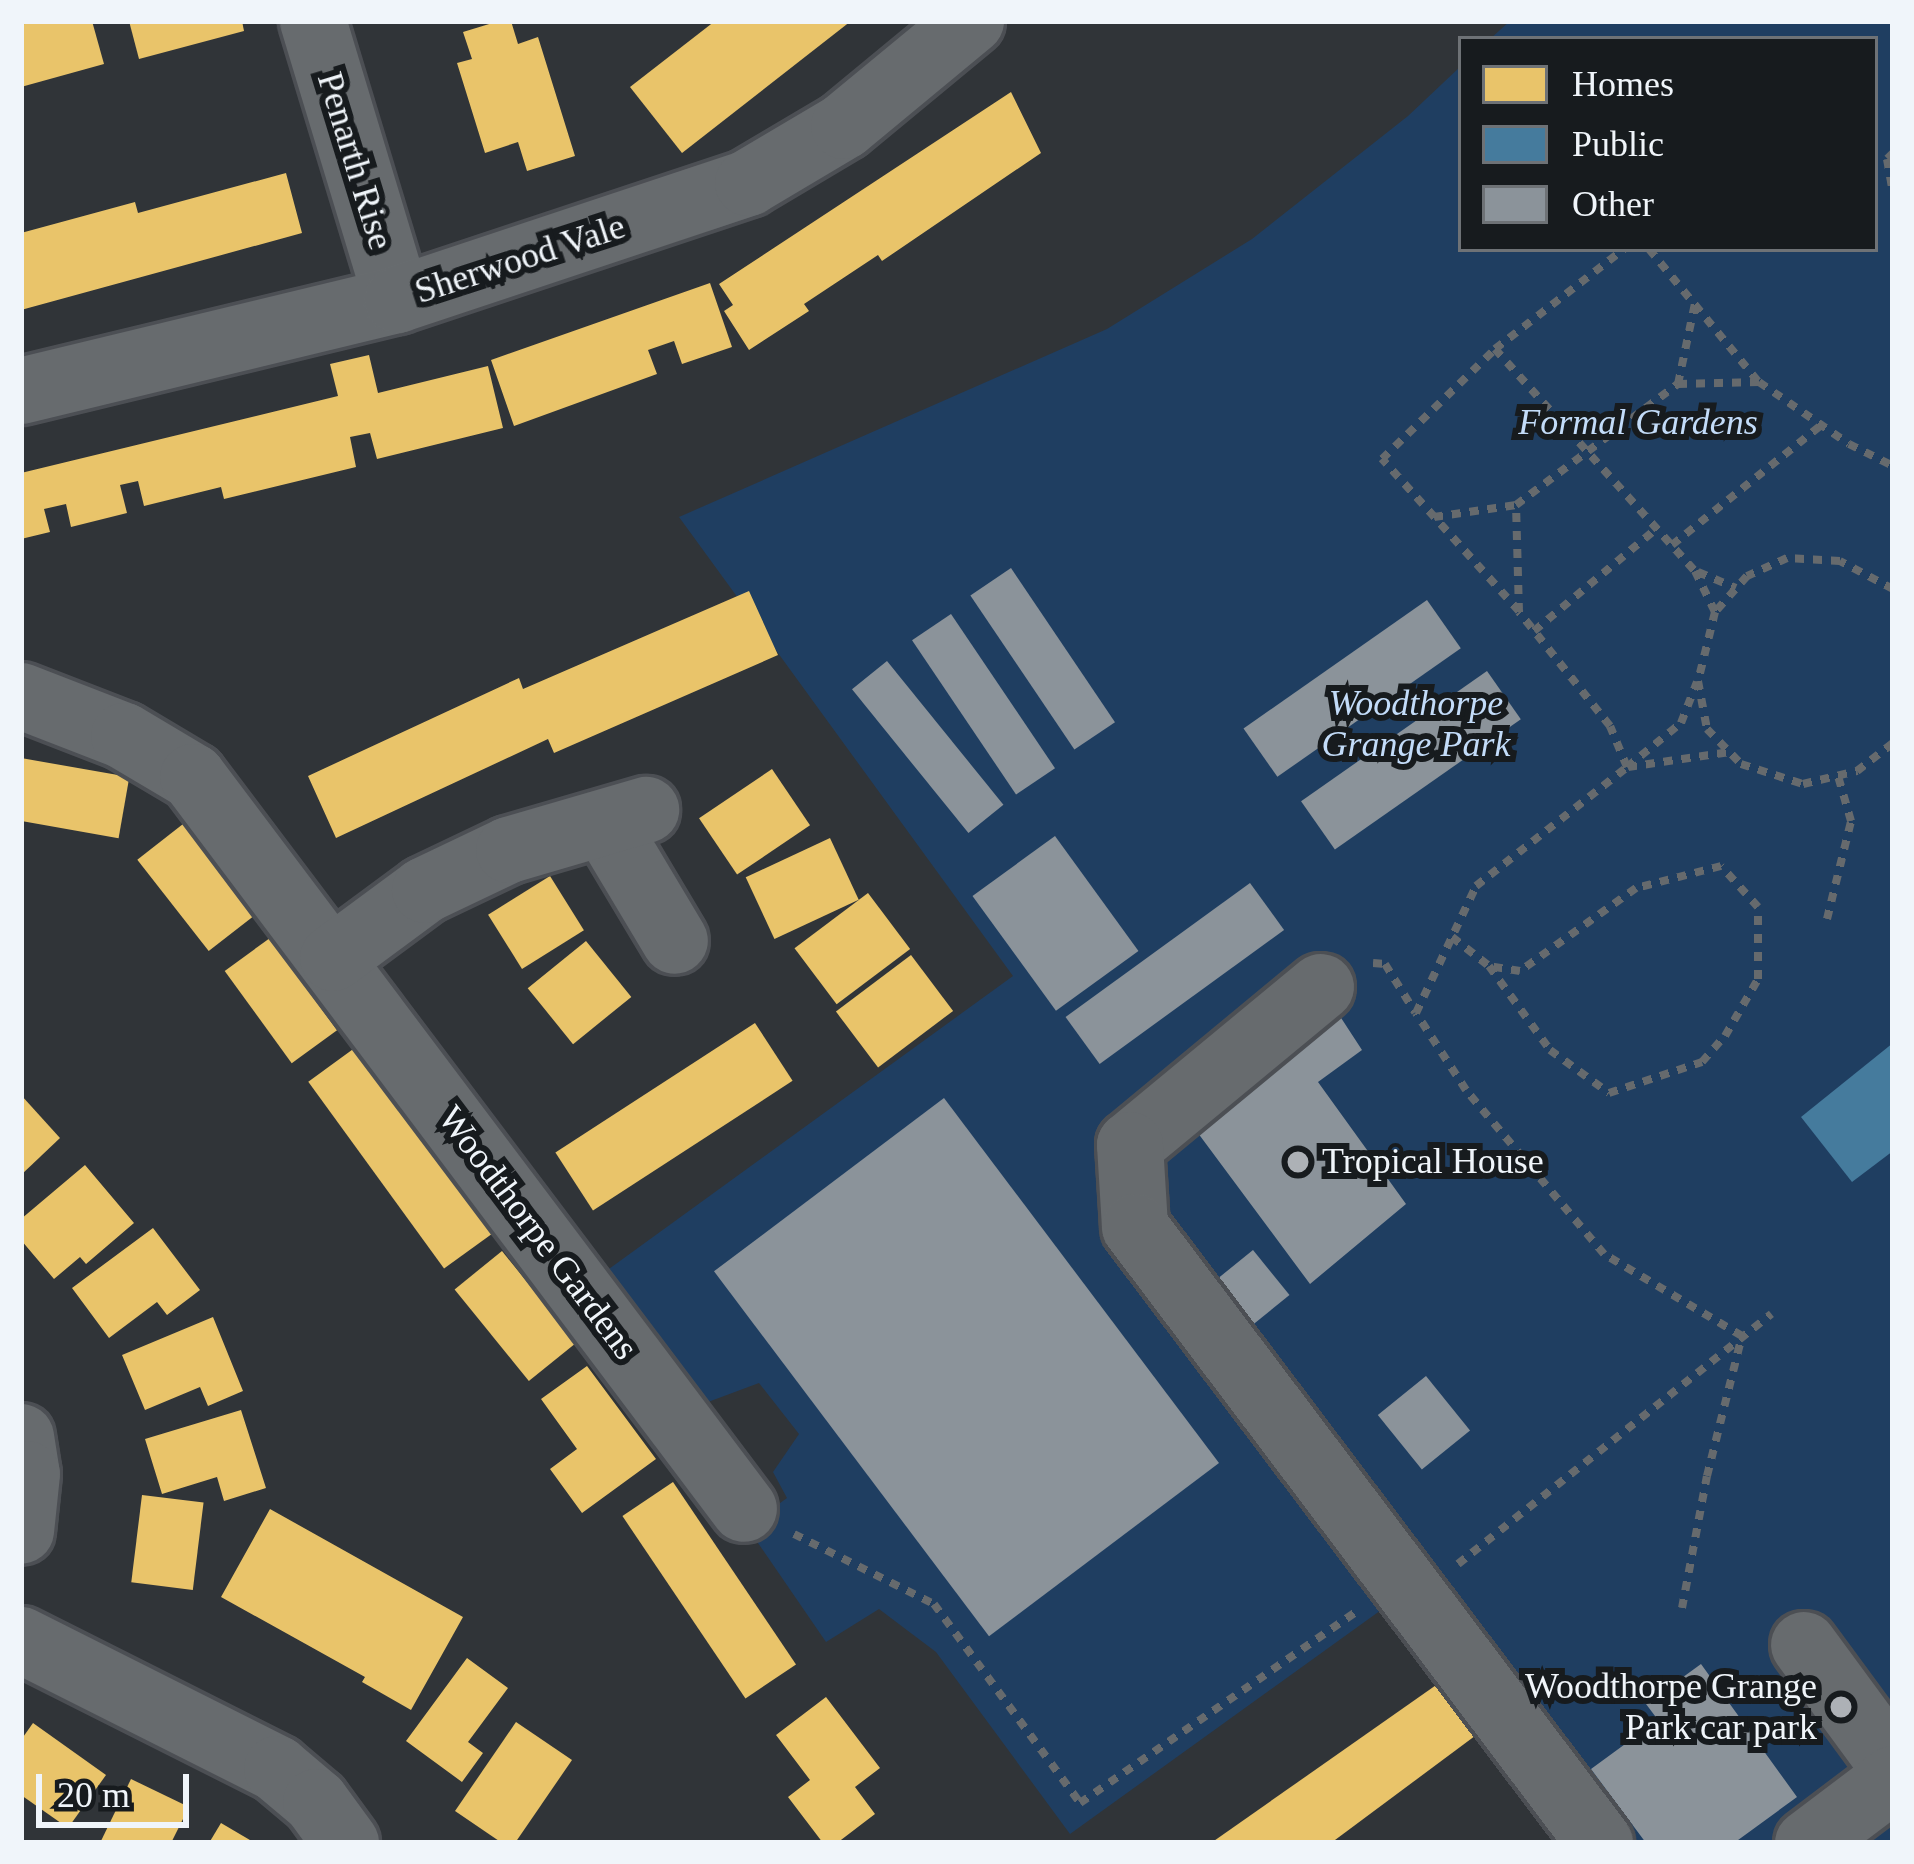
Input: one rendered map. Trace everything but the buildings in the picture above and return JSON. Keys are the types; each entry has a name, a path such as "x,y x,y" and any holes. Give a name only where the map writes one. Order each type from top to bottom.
{"street":[{"name":"Penarth Rise","path":"314,21 397,300"},
{"name":"Sherwood Vale","path":"21,391 397,300 748,183 844,126 971,21"},
{"name":"Woodthorpe Gardens","path":"21,696 124,736 193,777 744,1509"},
{"path":"333,958 425,890 509,850 626,817 675,941"},
{"path":"1322,987 1130,1145 1135,1227 1600,1843"},
{"path":"21,1437 27,1474 21,1531"},
{"path":"21,1640 277,1769 316,1802 346,1843"},
{"path":"1804,1646 1893,1766"},
{"path":"1808,1843 1893,1780"}],"path":[{"path":"1893,153 1887,159 1893,192"},
{"path":"1620,252 1495,349 1382,459 1519,612 1610,726 1627,767"},
{"path":"1652,252 1759,382 1820,425 1893,466"},
{"path":"1678,384 1695,303"},
{"path":"1495,349 1695,571 1715,612"},
{"path":"1434,517 1516,505 1678,384 1759,382"},
{"path":"1672,544 1820,425"},
{"path":"1516,505 1519,612"},
{"path":"1534,631 1657,528"},
{"path":"1742,1336 1604,1254 1466,1090 1416,1013 1475,886 1681,723 1698,681 1715,612 1747,576 1787,558 1840,561 1892,584"},
{"path":"1695,571 1736,588"},
{"path":"1698,681 1707,729 1741,764 1803,784 1857,771 1893,743"},
{"path":"1627,767 1730,752"},
{"path":"1826,919 1851,821 1838,776"},
{"path":"1452,937 1489,966 1550,1050 1609,1094 1702,1062 1725,1036 1758,979 1758,907 1721,866 1636,888 1520,970 1489,966"},
{"path":"744,1509 934,1604 1080,1803 1409,1589 1771,1313"},
{"path":"1682,1608 1706,1476 1742,1336"}],"green space":[{"name":"Woodthorpe Grange Park","path":"1510,21 1893,21 1893,1843 1579,1843 1395,1600 1070,1834 936,1652 879,1609 826,1642 747,1527 787,1498 773,1472 799,1434 759,1383 700,1405 602,1274 1013,976 679,517 1107,329 1252,239 1408,116 1458,69 1458,252 1878,252 1878,36 1493,36"}],"place":[{"name":"Tropical House","path":"1298,1162"},
{"name":"Woodthorpe Grange Park car park","path":"1841,1707"}],"park label":[{"name":"Formal Gardens","path":"1638,423"}]}
